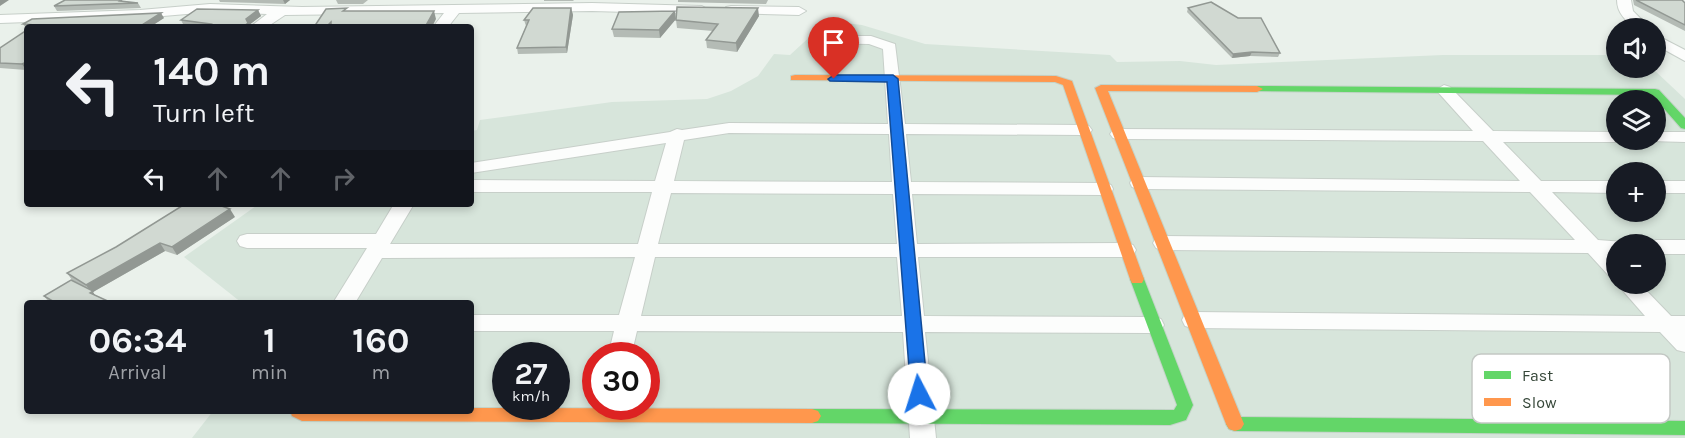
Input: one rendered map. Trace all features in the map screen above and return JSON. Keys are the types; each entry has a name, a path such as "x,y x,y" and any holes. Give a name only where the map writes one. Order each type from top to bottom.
{"street":[{"path":"302,11 321,0"},
{"path":"1624,0 1623,6 1626,14 1631,18"},
{"path":"0,19 210,8 302,11 593,4 711,5 799,10"},
{"path":"443,24 456,8"},
{"path":"262,24 281,11"},
{"path":"822,40 871,40 890,47 923,438"},
{"path":"1666,45 1685,56"},
{"path":"660,412 921,417 1170,418 1180,415 1185,405 1153,325 1068,83 1064,81 795,78"},
{"path":"1685,125 1655,92 1101,88 1235,424 1685,428"},
{"path":"1444,90 1606,260"},
{"path":"474,168 677,134 729,128 1083,130"},
{"path":"622,342 677,134"},
{"path":"1119,134 1606,137"},
{"path":"1666,137 1685,138"},
{"path":"1139,183 1606,187"},
{"path":"474,186 1104,189"},
{"path":"1666,187 1685,188"},
{"path":"346,300 402,207"},
{"path":"247,241 646,251 1126,250"},
{"path":"1162,243 1606,247"},
{"path":"1666,247 1685,247"},
{"path":"1640,294 1676,324 1685,344"},
{"path":"1193,320 1676,324"},
{"path":"474,323 1153,325"},
{"path":"474,412 582,411"}],"shaded area":[{"path":"827,21 862,25 925,44 1110,55 1117,62 1180,61 1216,65 1443,55 1606,55 1606,78 1663,78 1685,99 1685,438 192,438 211,414 474,414 474,300 238,300 184,257 255,207 474,207 474,130 477,130 480,120 612,102 707,99 731,91 758,76 774,54 790,55"}],"building":[{"path":"65,0 122,0 120,1 138,3 54,6"},
{"path":"1636,0 1682,0 1685,3 1685,25"},
{"path":"1211,2 1238,18 1261,18 1280,53 1233,54 1188,8"},
{"path":"677,7 758,8 736,43 706,40 718,24 676,20"},
{"path":"533,8 571,8 566,47 517,48 529,20 524,20"},
{"path":"197,9 258,10 246,19 247,24 211,24 181,20"},
{"path":"326,9 434,11 427,24 331,24 331,22 316,24"},
{"path":"675,11 659,30 612,29 619,12"},
{"path":"161,13 144,24 23,24 32,19"},
{"path":"24,32 24,63 0,63 0,48"},
{"path":"180,207 230,209 172,247 160,243 86,285 67,273 116,247"},
{"path":"71,280 105,300 51,300 44,296"}],"traffic: fast":[{"path":"1257,89 1655,92 1685,125"},
{"path":"812,416 1170,418 1180,415 1185,405 1137,279"},
{"path":"1235,424 1685,428"}],"traffic: slow":[{"path":"795,78 1056,79 1068,83 1137,279"},
{"path":"1235,424 1101,88 1257,89"},
{"path":"302,414 812,416"}],"route":[{"path":"834,79 893,79 919,394"}]}
